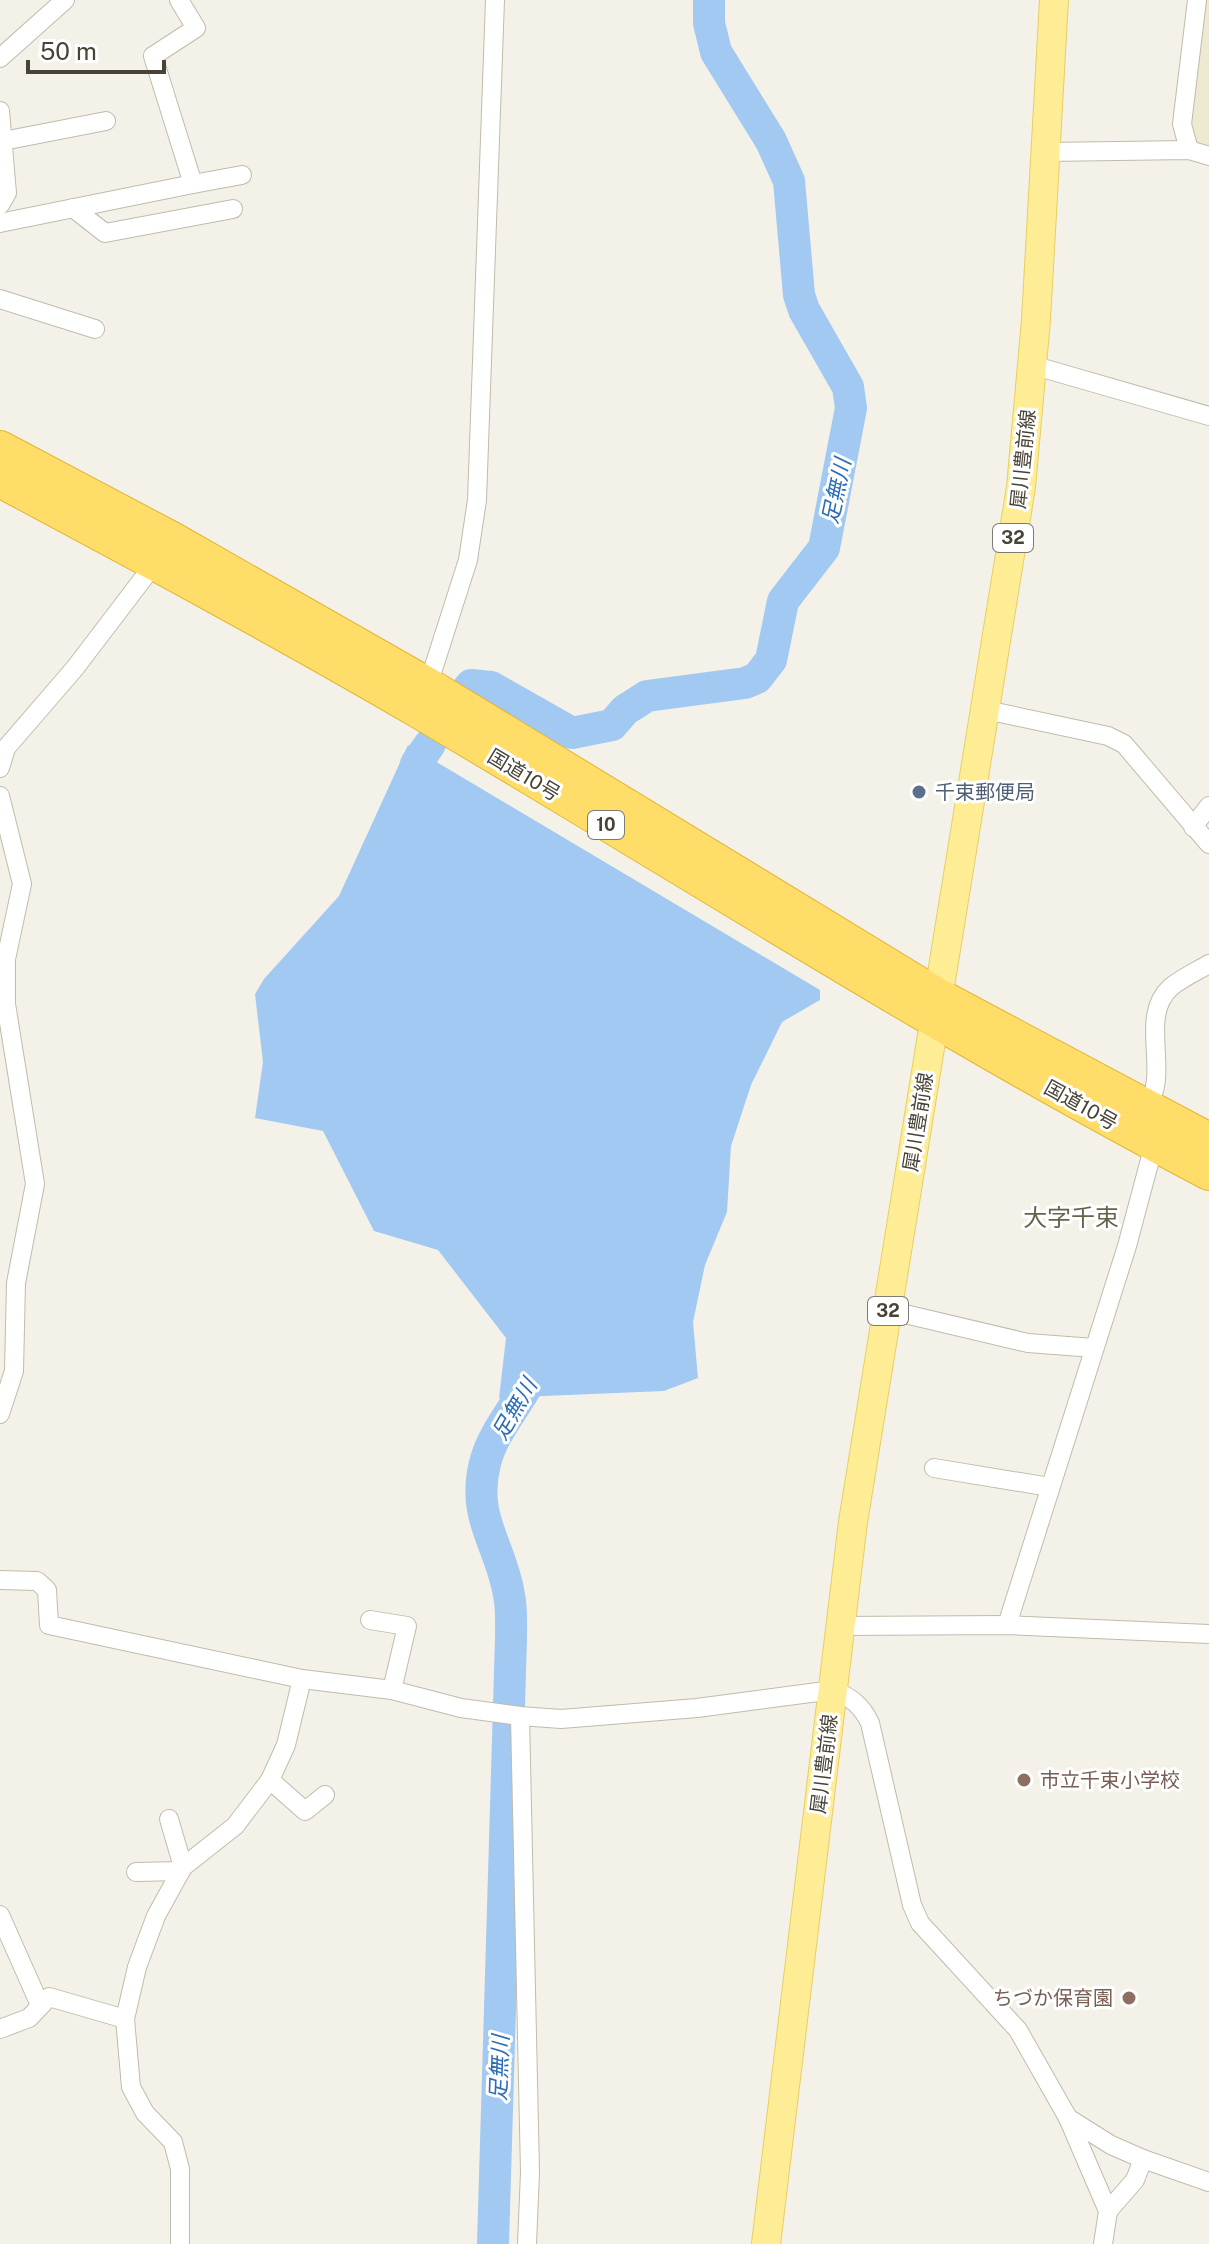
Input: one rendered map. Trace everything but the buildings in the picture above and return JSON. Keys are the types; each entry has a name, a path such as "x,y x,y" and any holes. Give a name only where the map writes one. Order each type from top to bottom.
{"highway":[{"name":"国道10号","path":"0,448 172,539 428,685 936,1009 1157,1146 1209,1173"},
{"name":"国道10号","path":"0,480 417,710 936,1009 1146,1107 1209,1140"}],"main road":[{"name":"犀川豊前線","path":"766,2244 840,1626 1021,487 1032,365 1054,0"}],"street":[{"path":"0,58 43,7 65,0"},
{"path":"179,0 196,28 153,56 193,184"},
{"path":"428,685 468,560 477,500 495,0"},
{"path":"1189,150 1182,124 1197,0"},
{"path":"0,111 7,193 0,205"},
{"path":"3,141 106,121"},
{"path":"1046,152 1189,150 1209,156"},
{"path":"0,223 242,175"},
{"path":"73,208 105,233 233,209"},
{"path":"0,299 95,329"},
{"path":"1032,365 1209,416"},
{"path":"1,765 6,748 75,668 155,563"},
{"path":"986,710 1108,736 1124,744 1209,844"},
{"path":"0,796 22,884 6,959 6,1004 35,1184 16,1283 14,1371 0,1414"},
{"path":"1193,827 1209,806"},
{"path":"1007,1625 1157,1146 1146,1107 1155,1095 1158,1079 1155,1030 1159,1008 1169,989 1209,964"},
{"path":"888,1310 1028,1343 1094,1348"},
{"path":"934,1468 1050,1487"},
{"path":"0,1580 37,1581 47,1590 49,1625 302,1679 392,1690 461,1708 520,1716 561,1719 697,1708 833,1690 864,1709 870,1723 912,1905 920,1923 1018,2030 1068,2118 1108,2211 1103,2244"},
{"path":"370,1620 407,1626 392,1690"},
{"path":"840,1626 1007,1625 1209,1634"},
{"path":"180,2244 180,2169 173,2142 145,2113 131,2087 125,2019 137,1967 156,1916 182,1869 235,1826 270,1780 286,1745 302,1679"},
{"path":"520,1716 530,2172 527,2244"},
{"path":"270,1780 305,1811 325,1795"},
{"path":"169,1819 182,1869"},
{"path":"136,1872 182,1869"},
{"path":"0,1915 40,2005"},
{"path":"0,2029 29,2018 49,1997 125,2019"},
{"path":"1068,2118 1111,2145 1209,2182"},
{"path":"1108,2211 1135,2180 1143,2159"}],"shaded area":[{"path":"1197,0 1209,0 1209,156 1189,150"}],"water":[{"path":"408,745 820,990 820,1000 782,1022 751,1085 731,1146 727,1212 705,1265 693,1322 698,1378 664,1391 499,1398 506,1338 438,1250 374,1231 323,1131 255,1118 263,1062 255,994 264,979 339,896"}],"waterway":[{"name":"足無川","path":"467,690 471,685 491,687 572,733 612,725 625,710 647,696 745,683 757,678 771,660 783,601 824,548 851,408 848,387 804,310 799,295 789,181 771,141 716,52 709,23 709,0"},
{"name":"足無川","path":"427,790 416,764 430,744"},
{"name":"足無川","path":"493,2244 511,1616 505,1577 484,1516 482,1483 490,1449 527,1386 538,1359"}],"place":[{"name":"千束郵便局","path":"919,792"},
{"name":"市立千束小学校","path":"1024,1780"},
{"name":"ちづか保育園","path":"1129,1998"}],"district":[{"name":"大字千束","path":"1071,1218"}]}
